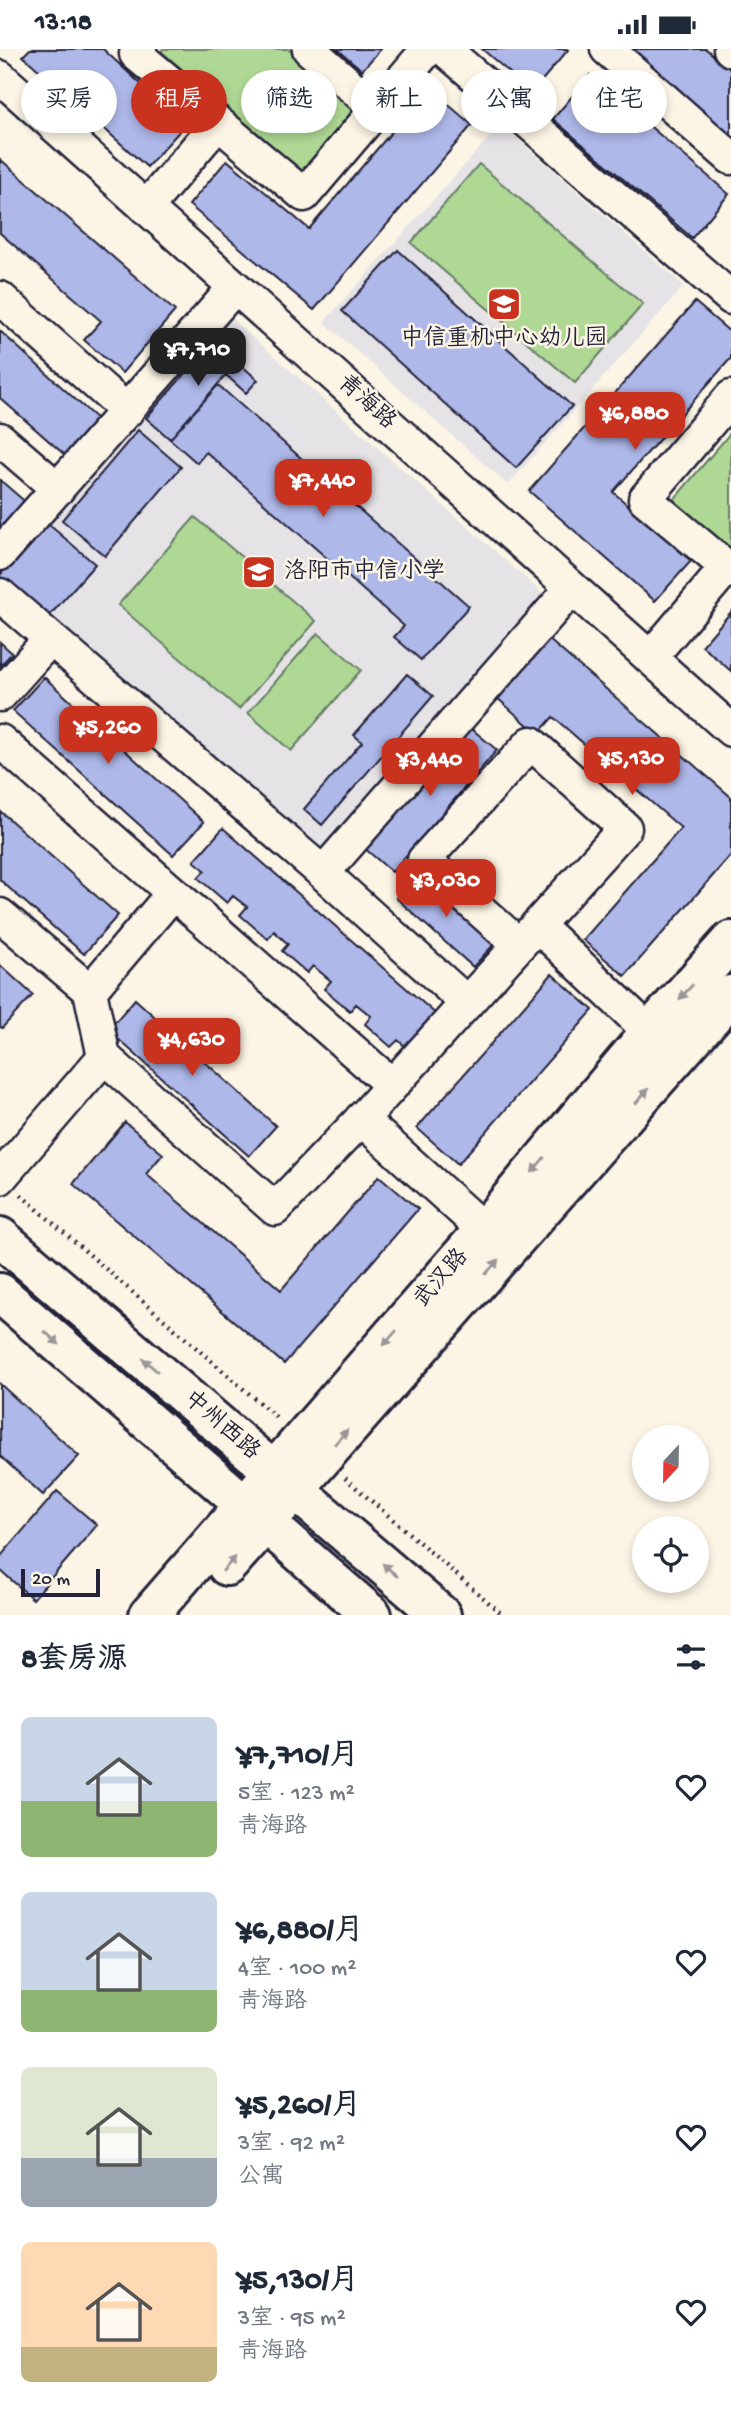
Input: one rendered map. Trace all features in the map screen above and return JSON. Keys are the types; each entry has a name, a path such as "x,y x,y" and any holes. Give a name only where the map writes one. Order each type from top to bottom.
{"main road":[{"name":"武汉路","path":"313,1449 484,1230 650,1032 731,941"},
{"name":"武汉路","path":"149,1615 254,1515 731,995"},
{"name":"中州西路","path":"0,1237 441,1615"},
{"name":"中州西路","path":"0,1293 372,1615"},
{"name":"武汉路","path":"183,1615 254,1515"}],"street":[{"path":"140,49 136,54 155,70"},
{"path":"309,49 351,86"},
{"path":"410,70 428,49"},
{"path":"444,49 731,298"},
{"path":"607,49 731,158"},
{"name":"青海路","path":"0,77 731,730"},
{"path":"227,131 304,195 357,133"},
{"path":"146,208 210,133"},
{"path":"0,554 235,287"},
{"path":"0,298 127,411"},
{"path":"650,658 729,569 645,499 731,397"},
{"path":"0,439 58,489"},
{"path":"323,873 572,588"},
{"path":"0,595 323,873 467,1003"},
{"path":"0,695 50,639"},
{"path":"0,741 392,1085"},
{"path":"0,915 90,991 104,1057 275,1209 361,1119 467,1003 528,935 625,828 531,743 424,860 528,935 650,1032"},
{"path":"90,991 173,893"},
{"path":"0,1178 104,1057"},
{"path":"361,1119 484,1230"}],"path":[{"path":"0,1178 503,1615"}],"shaded area":[{"name":"中信重机中心幼儿园","path":"493,133 511,133 684,286 508,485 324,322"},
{"name":"洛阳市中信小学","path":"215,304 548,598 306,871 0,600 0,546"}],"green space":[{"path":"288,49 312,70 241,70 241,121 227,109 227,70 183,70 161,51"},
{"path":"337,92 351,104 351,120 303,175 255,133 337,133"},
{"path":"479,164 643,304 575,383 411,243"},
{"path":"731,432 731,553 671,503"},
{"path":"195,517 316,621 239,709 118,605"},
{"path":"318,633 361,670 291,751 248,713"}],"building":[{"path":"30,49 103,49 131,75 131,133 178,133 147,167 109,133 117,133 117,70 39,70 23,56"},
{"path":"337,49 381,49 362,70"},
{"path":"482,49 568,50 551,70 506,70"},
{"path":"629,49 706,49 731,70 731,135 667,81 667,70 654,70"},
{"path":"571,98 571,133 658,133 729,194 692,238 557,122 557,114"},
{"path":"447,103 461,116 461,133 465,133 314,310 189,205 227,160 309,229 391,133 447,133"},
{"path":"0,159 175,311 122,373 84,340 101,321 0,233"},
{"path":"398,250 572,406 516,468 342,311"},
{"path":"695,302 731,333 731,358 613,492 691,561 655,601 529,491"},
{"path":"0,331 97,419 65,455 0,398"},
{"path":"214,341 258,380 246,393 226,375 170,439 146,418"},
{"path":"218,385 469,606 421,660 394,637 404,626 206,452 197,463 170,439"},
{"path":"138,430 181,467 105,556 62,520"},
{"path":"0,480 29,505 0,538"},
{"path":"47,523 95,564 44,622 0,583 0,575"},
{"path":"731,612 731,671 702,646"},
{"path":"547,638 731,797 731,855 625,976 583,940 681,828 553,717 538,734 496,697"},
{"path":"0,642 12,653 0,666"},
{"path":"407,674 433,696 322,825 304,809 362,742 354,735"},
{"path":"44,677 204,822 173,855 13,711"},
{"path":"467,725 497,750 392,872 363,847"},
{"path":"0,811 118,915 84,954 0,880"},
{"path":"223,828 437,1015 407,1048 398,1040 391,1047 365,1024 371,1016 356,1004 350,1011 324,989 331,981 313,966 307,973 282,951 288,944 274,931 268,939 240,915 247,907 233,896 227,903 198,878 205,870 194,861"},
{"path":"420,872 497,941 473,967 396,898"},
{"path":"0,965 33,995 2,1028 0,1027"},
{"path":"552,974 593,1010 458,1164 417,1128"},
{"path":"135,999 276,1126 249,1156 108,1030"},
{"path":"125,1122 163,1154 146,1174 281,1290 379,1176 418,1209 284,1364 73,1184"},
{"path":"0,1384 79,1456 43,1495 0,1456"},
{"path":"57,1491 97,1525 33,1599 0,1570 0,1557"}],"place":[{"name":"中信重机中心幼儿园","path":"504,304"},
{"name":"洛阳市中信小学","path":"259,572"}]}
